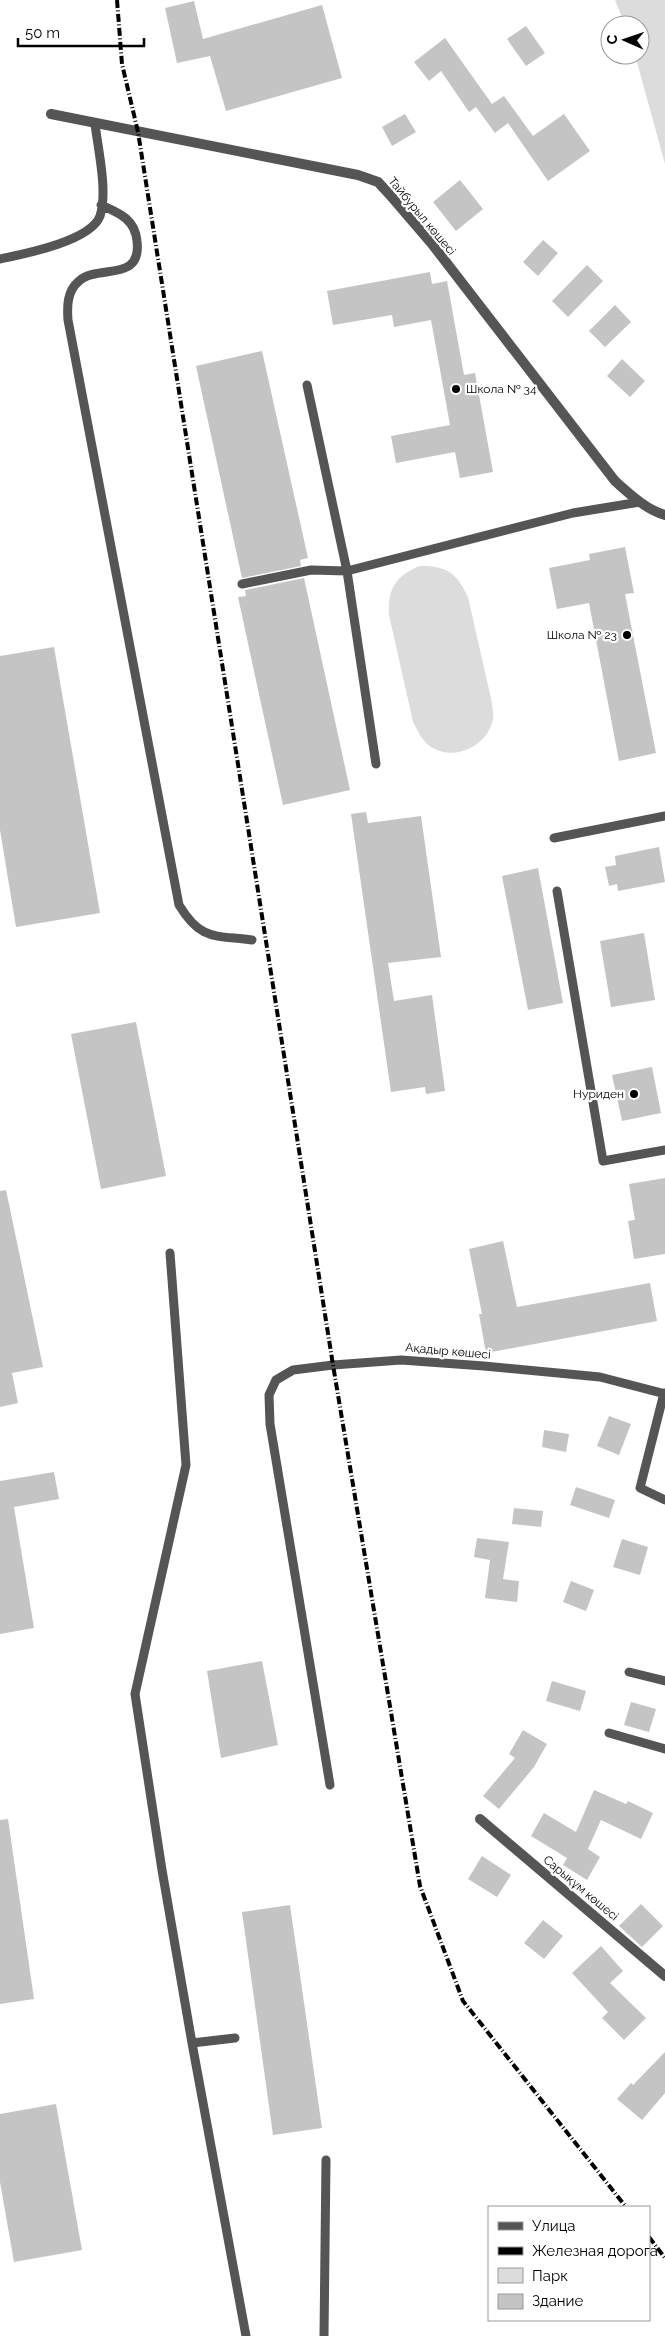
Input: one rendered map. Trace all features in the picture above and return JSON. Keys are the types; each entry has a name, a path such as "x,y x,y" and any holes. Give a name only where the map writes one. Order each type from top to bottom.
{"street":[{"name":"Тайбурыл көшесі","path":"51,114 358,175 378,182 432,244 614,481 640,502 665,515"},
{"name":"Сарықұм көшесі","path":"480,1819 665,1976"}],"lane":[{"path":"0,259 60,243 88,229 99,217 101,205 95,124"},
{"path":"101,205 127,218 133,226 137,239 138,253 135,260 128,267 81,279 70,292 67,303 68,320 179,905 194,927 204,934 252,940"},
{"path":"308,385 347,571 376,764"},
{"path":"242,584 311,570 347,571 573,513 640,502"},
{"path":"554,838 665,816"},
{"path":"557,891 604,1161 665,1150"},
{"path":"170,1253 186,1465 135,1694 162,1870 246,2336"},
{"name":"Ақадыр көшесі","path":"330,1785 270,1424 268,1395 276,1380 293,1370 401,1360 600,1377 664,1393"},
{"path":"664,1393 640,1488 665,1500"},
{"path":"629,1672 665,1681"},
{"path":"609,1733 665,1749"},
{"path":"192,2043 235,2038"},
{"path":"324,2336 326,2160"}],"green space":[{"path":"615,0 665,0 665,164 638,65 650,65 650,15 621,15"},
{"path":"419,566 437,567 450,572 464,589 468,597 492,703 493,719 490,729 477,744 459,752 450,753 431,747 423,739 413,722 389,615 390,598 395,584 404,574"}],"building":[{"path":"194,1 203,39 322,5 342,78 226,111 210,56 177,63 165,8"},
{"path":"526,26 545,53 526,66 507,39"},
{"path":"445,38 492,104 504,96 533,136 564,114 590,151 548,181 508,123 495,133 476,107 469,112 441,71 429,81 414,62"},
{"path":"405,114 416,132 392,146 382,127"},
{"path":"460,180 483,209 456,231 433,202"},
{"path":"543,240 558,253 538,276 523,262"},
{"path":"587,265 603,281 568,317 552,301"},
{"path":"430,272 432,284 447,281 464,375 475,373 493,472 460,478 455,452 396,463 391,436 450,425 431,320 394,327 392,315 333,325 327,291"},
{"path":"615,305 631,322 605,347 589,331"},
{"path":"262,351 308,558 300,560 301,566 242,578 196,366"},
{"path":"622,359 645,381 630,397 607,376"},
{"path":"625,547 634,593 625,594 656,753 619,761 589,603 557,609 549,568 590,560 589,554"},
{"path":"304,578 350,790 283,805 238,597 246,596 245,590"},
{"path":"54,647 100,913 16,927 0,830 0,656"},
{"path":"366,812 368,823 421,816 441,957 388,963 394,1001 432,995 445,1091 426,1094 425,1087 391,1092 351,814"},
{"path":"659,847 665,882 618,891 617,884 609,886 605,867 616,865 615,856"},
{"path":"538,868 563,1003 528,1010 502,876"},
{"path":"644,933 655,1000 611,1007 600,941"},
{"path":"136,1022 166,1176 101,1189 71,1034"},
{"path":"652,1067 661,1113 622,1121 612,1075"},
{"path":"665,1178 665,1254 634,1259 628,1221 635,1220 629,1184"},
{"path":"6,1190 43,1367 12,1373 18,1403 0,1407 0,1191"},
{"path":"503,1241 517,1307 650,1283 657,1321 486,1353 479,1314 482,1314 469,1249"},
{"path":"609,1416 631,1424 619,1455 597,1446"},
{"path":"544,1430 569,1434 566,1452 542,1447"},
{"path":"54,1472 59,1499 14,1507 34,1628 0,1634 0,1481"},
{"path":"576,1487 615,1500 609,1518 570,1505"},
{"path":"514,1508 543,1511 541,1527 512,1524"},
{"path":"477,1538 509,1542 503,1579 519,1581 517,1602 485,1598 490,1560 474,1557"},
{"path":"622,1539 648,1547 640,1575 613,1567"},
{"path":"571,1581 594,1590 586,1611 563,1602"},
{"path":"262,1661 278,1745 221,1758 207,1671"},
{"path":"552,1681 586,1691 580,1711 546,1701"},
{"path":"631,1702 656,1709 649,1732 624,1725"},
{"path":"523,1730 547,1744 534,1767 499,1809 483,1796 515,1758 509,1754"},
{"path":"594,1790 626,1804 628,1801 653,1813 641,1839 601,1820 588,1849 600,1857 587,1880 563,1865 567,1858 531,1836 544,1813 576,1832"},
{"path":"8,1819 34,1999 0,2004 0,1820"},
{"path":"482,1856 511,1875 497,1897 468,1879"},
{"path":"641,1904 663,1926 642,1947 619,1926"},
{"path":"290,1905 322,2128 273,2135 242,1912"},
{"path":"543,1920 563,1936 544,1959 524,1943"},
{"path":"601,1946 623,1971 610,1983 646,2018 624,2040 602,2018 608,2012 572,1973"},
{"path":"665,2052 665,2093 642,2120 617,2099 631,2083 633,2085"},
{"path":"56,2104 82,2250 14,2262 0,2182 0,2114"}],"railway":[{"path":"117,0 122,64 138,132 333,1365 420,1886 463,2001 625,2206"},
{"path":"650,2238 665,2258"}],"place":[{"name":"Школа № 34","path":"456,389"},
{"name":"Школа № 23","path":"627,635"},
{"name":"Нуриден","path":"634,1094"}]}
